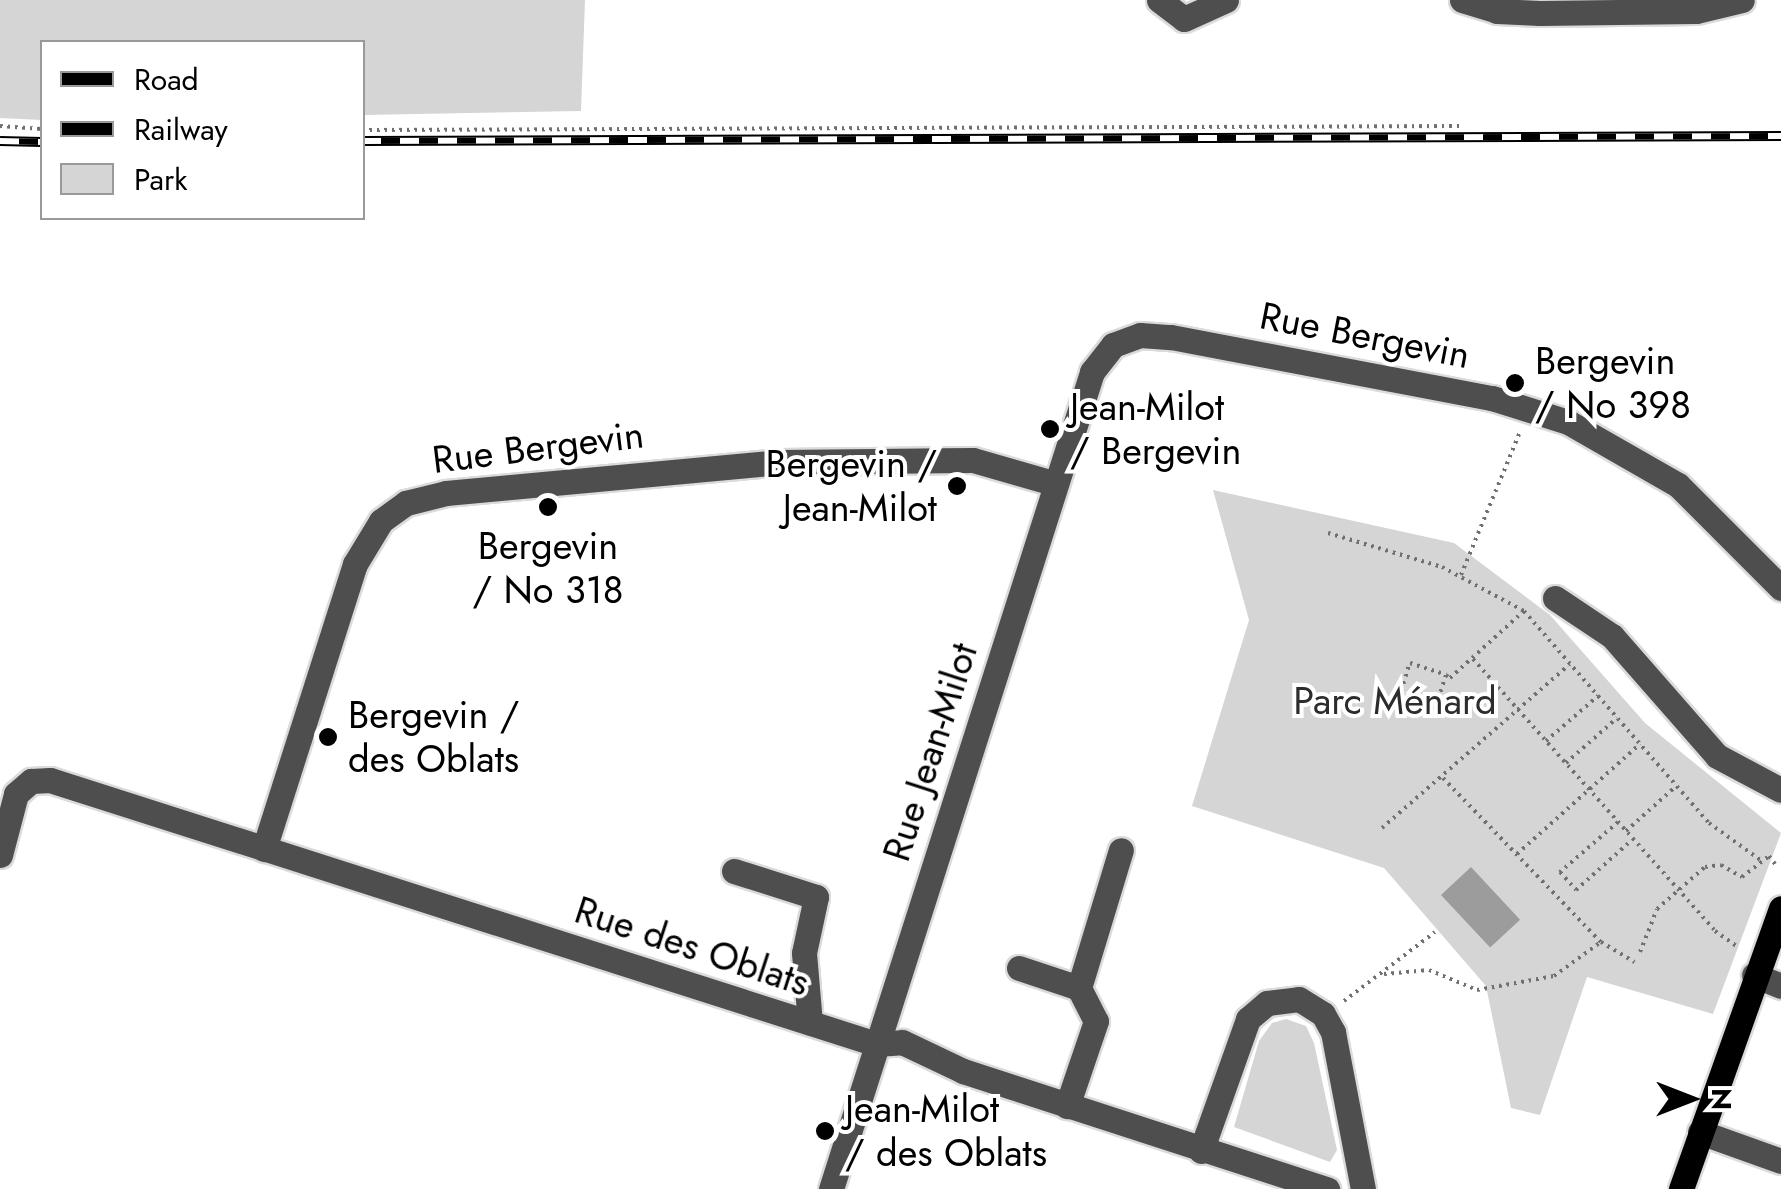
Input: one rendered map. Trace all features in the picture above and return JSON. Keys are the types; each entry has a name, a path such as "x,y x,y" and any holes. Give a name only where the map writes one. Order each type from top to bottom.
{"main road":[{"path":"1681,1189 1781,908"}],"street":[{"path":"1159,0 1184,19 1226,0"},
{"path":"1470,2 1540,13 1696,11 1742,0"},
{"name":"Rue Bergevin","path":"1114,345 1140,335 1170,337 1492,398 1568,422 1678,485 1781,588"},
{"name":"Rue Jean-Milot","path":"831,1189 1092,372 1114,345"},
{"name":"Rue Bergevin","path":"264,849 356,564 382,521 406,503 446,493 781,462 973,460 1056,484"},
{"path":"1555,598 1612,636 1717,756 1781,790"},
{"name":"Rue des Oblats","path":"0,855 12,800 31,782 50,780 876,1044 902,1042 1067,1106 1326,1189"},
{"path":"1067,1106 1096,1022 1079,988 1120,850"},
{"path":"734,871 816,897 804,953 810,1023"},
{"path":"1019,968 1079,988"},
{"path":"1754,975 1781,986"},
{"path":"1201,1151 1248,1018 1267,1003 1299,999 1323,1014 1333,1032 1363,1189"},
{"path":"1700,1132 1781,1161"}],"path":[{"path":"0,126 40,129"},
{"path":"365,130 1460,126"},
{"path":"1460,575 1520,431"},
{"path":"1328,532 1460,575 1524,611 1716,830 1763,862"},
{"path":"1446,675 1434,709 1399,698 1410,663 1446,675 1450,678 1524,611"},
{"path":"1474,658 1678,889 1739,948"},
{"path":"1382,828 1570,664"},
{"path":"1546,741 1598,696"},
{"path":"1566,763 1618,718"},
{"path":"1517,854 1640,744"},
{"path":"1443,778 1601,942 1634,962"},
{"path":"1626,830 1676,786"},
{"path":"1618,822 1560,872 1576,890 1634,839"},
{"path":"1640,952 1657,909 1714,864 1742,878 1769,856 1776,864"},
{"path":"1344,1001 1435,932"},
{"path":"1384,974 1430,970 1478,990 1554,976 1601,942"}],"green space":[{"path":"0,0 585,0 581,111 365,115 365,40 40,40 40,120 0,118"},
{"name":"Parc Ménard","path":"1213,490 1454,543 1550,615 1645,723 1781,833 1713,1014 1587,977 1540,1115 1511,1108 1486,986 1384,868 1192,806 1249,620"},
{"path":"1286,1019 1306,1026 1314,1043 1337,1150 1330,1162 1234,1127 1259,1041 1272,1023"}],"shaded area":[{"path":"1471,867 1520,920 1490,948 1441,895"}],"railway":[{"path":"365,141 1781,136"},
{"path":"0,141 40,142"}],"place":[{"name":"Bergevin / No 398","path":"1515,383"},
{"name":"Jean-Milot / Bergevin","path":"1050,429"},
{"name":"Bergevin / Jean-Milot","path":"957,486"},
{"name":"Bergevin / No 318","path":"548,507"},
{"name":"Bergevin / des Oblats","path":"328,737"},
{"name":"Jean-Milot / des Oblats","path":"825,1131"}]}
